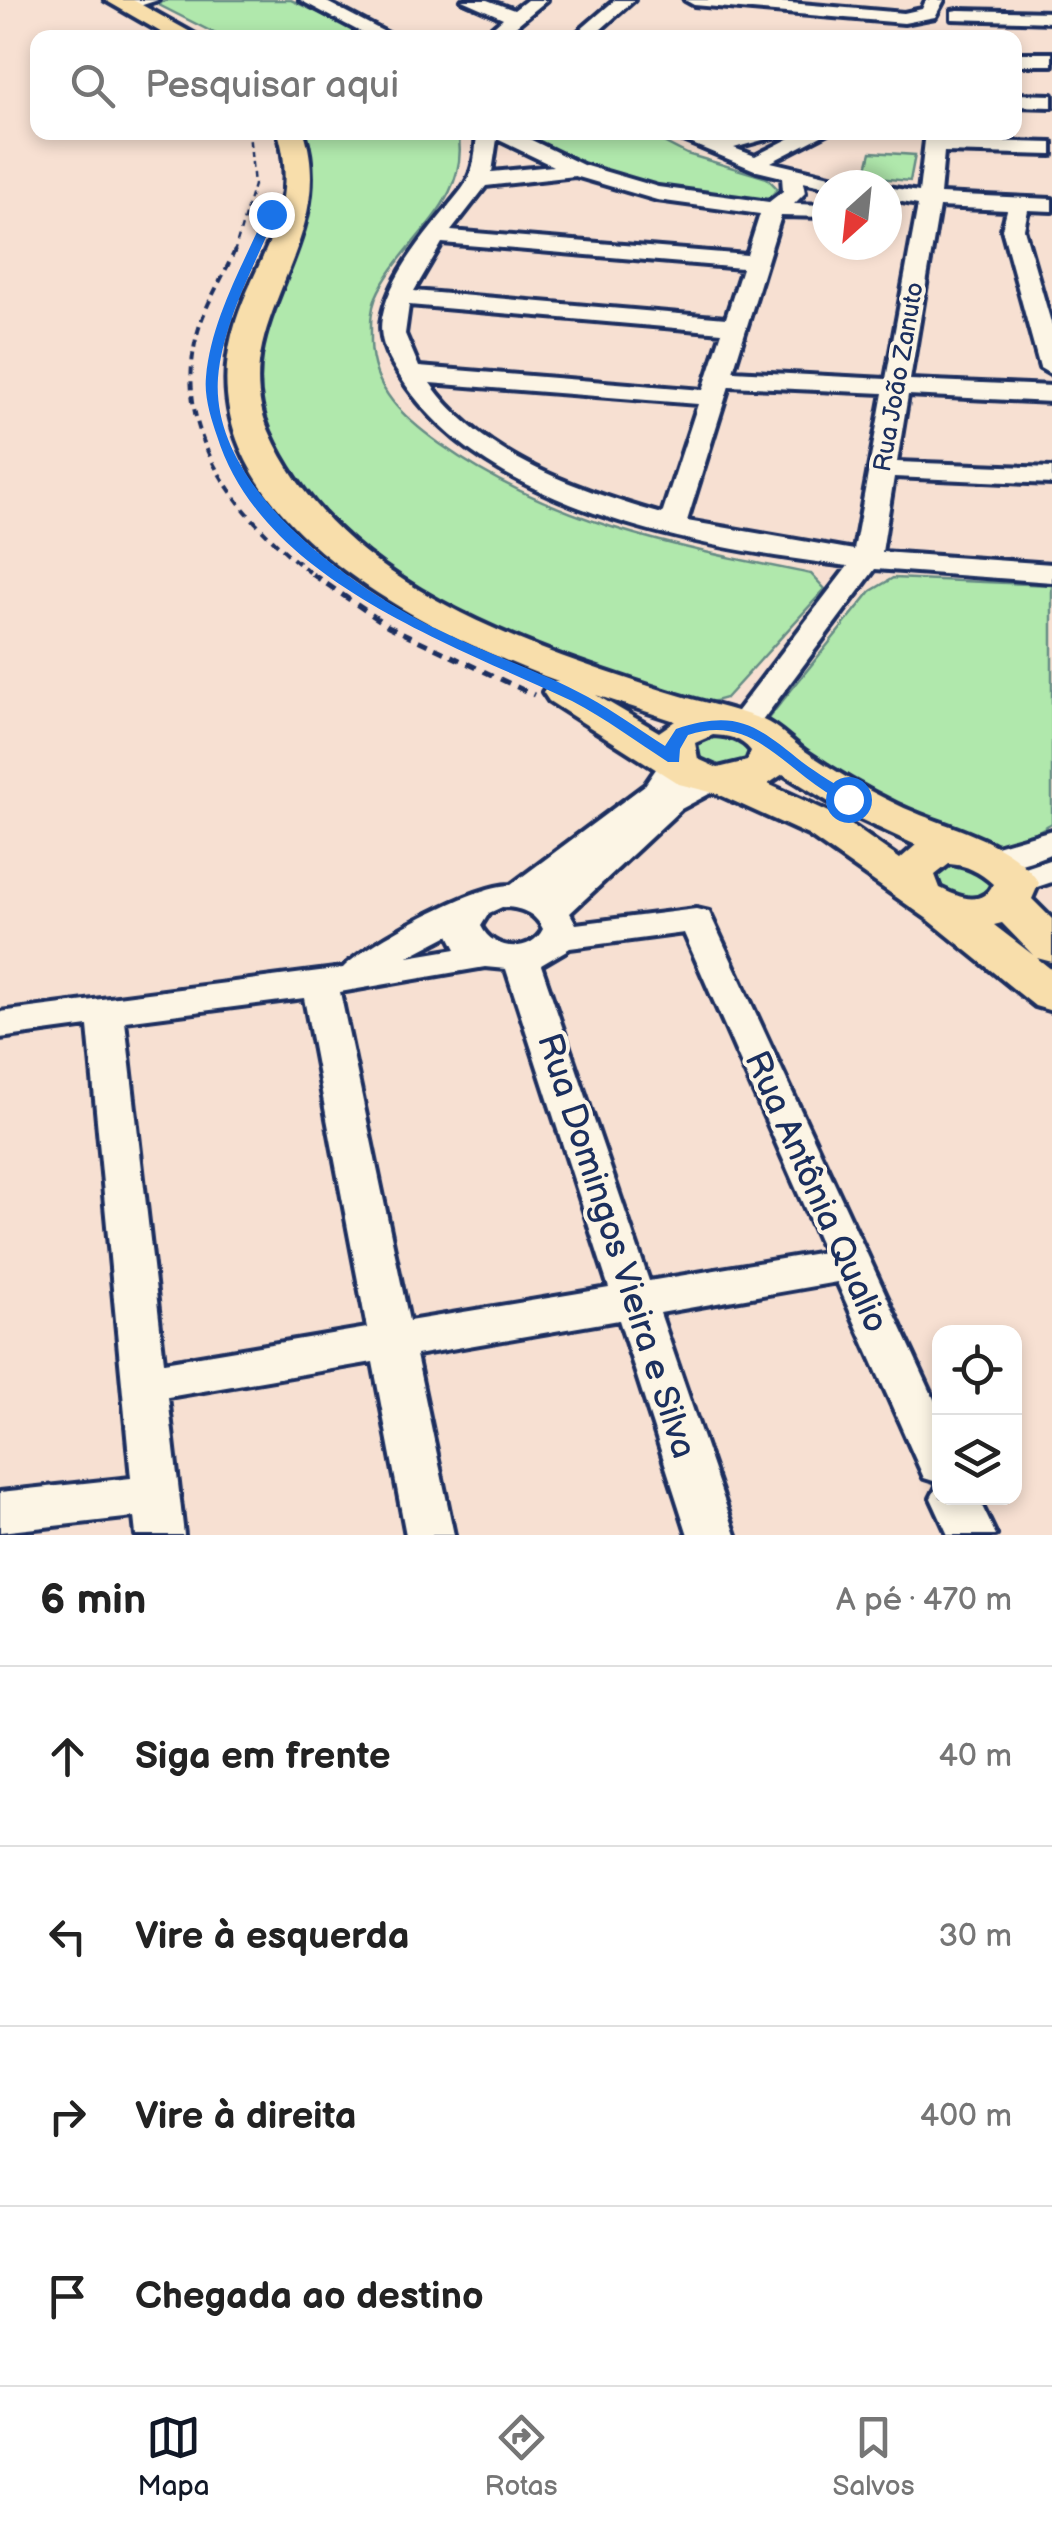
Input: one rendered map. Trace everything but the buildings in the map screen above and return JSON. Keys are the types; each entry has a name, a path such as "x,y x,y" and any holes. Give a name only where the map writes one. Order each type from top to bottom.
{"main road":[{"path":"135,1 178,30"},
{"path":"135,1 197,30"},
{"path":"271,140 276,180 271,214 221,333 212,380 222,436 243,481 282,529 345,582 435,635 582,700 698,772 824,826 933,903 1052,995"},
{"path":"292,140 299,180 296,214 248,334 240,378 251,433 272,475 311,521 407,596 452,622 595,682 745,730 881,817 1009,873"},
{"path":"708,723 745,730 772,760 766,768 742,780 698,772 672,749 682,732 708,723"},
{"path":"1009,873 981,914 933,903 912,874 927,856 958,850 1009,873 1052,946"}],"street":[{"path":"308,0 370,30"},
{"path":"471,0 516,17"},
{"path":"499,30 538,0"},
{"path":"595,30 626,0"},
{"path":"694,0 883,17 921,16 931,11 935,0"},
{"path":"959,7 1052,17"},
{"path":"881,30 883,17"},
{"path":"1022,59 1052,59"},
{"path":"1022,100 1052,101"},
{"path":"486,140 479,180 436,236 400,297 393,335 399,354 436,408 475,442 528,474 594,502 733,541 866,562 1052,574"},
{"path":"515,140 578,172 670,196 772,210 812,211"},
{"path":"692,140 764,167 812,178"},
{"path":"707,147 757,140"},
{"path":"764,167 764,157 781,140"},
{"name":"Rua João Zanuto","path":"866,562 928,204 935,140"},
{"path":"947,140 1052,149"},
{"path":"479,180 517,173 578,172"},
{"path":"672,526 772,210 794,193 792,174"},
{"path":"902,197 928,204"},
{"path":"902,208 928,204 1052,204"},
{"path":"1022,204 1013,216 1013,229 1052,368"},
{"path":"436,236 756,262"},
{"path":"400,297 736,326"},
{"path":"411,374 717,388 896,388 1052,394"},
{"path":"883,468 1052,476"},
{"path":"745,730 866,562"},
{"path":"519,896 658,792 668,776 698,772"},
{"path":"0,1024 333,982 529,940 569,892 698,772"},
{"path":"1009,873 1029,850 1052,840"},
{"path":"333,982 476,906 503,896 535,900 529,940"},
{"name":"Rua Domingos Vieira e Silva","path":"476,906 466,915 465,936 529,940 635,1299 712,1535"},
{"name":"Rua Antônia Qualio","path":"529,940 696,920 932,1447"},
{"path":"333,982 391,1342 430,1535"},
{"path":"0,1512 158,1515 105,1009"},
{"path":"147,1383 847,1264"},
{"path":"958,1505 972,1535"}],"path":[{"path":"251,140 255,160 248,214 227,274 196,336 190,362 192,421 204,451 255,523 353,603 427,648 537,696"}],"green space":[{"path":"168,0 291,0 357,30 208,30 157,4"},
{"path":"296,140 458,140 459,158 445,201 376,297 372,314 373,359 392,401 440,444 527,494 618,529 712,554 811,574 825,589 726,698 708,703 666,698 465,618 387,571 324,519 280,469 246,370 295,239"},
{"path":"523,140 660,140 687,154 767,178 778,189 767,200 709,199 587,173"},
{"path":"871,152 915,155 910,181 902,180 902,170 867,170"},
{"path":"893,578 1052,585 1052,823 1017,842 990,846 959,841 893,814 778,741 767,720 871,591"},
{"path":"707,735 732,736 750,747 750,761 733,771 696,765 690,744"},
{"path":"950,864 962,864 990,878 990,892 973,901 940,894 934,872"}],"route":[{"path":"271,214 221,333 212,380 216,412 231,459 243,481 282,529 345,582 385,606 435,635 582,700 674,759 674,740 682,732 708,723 734,724 761,735 800,768 848,799"}]}
